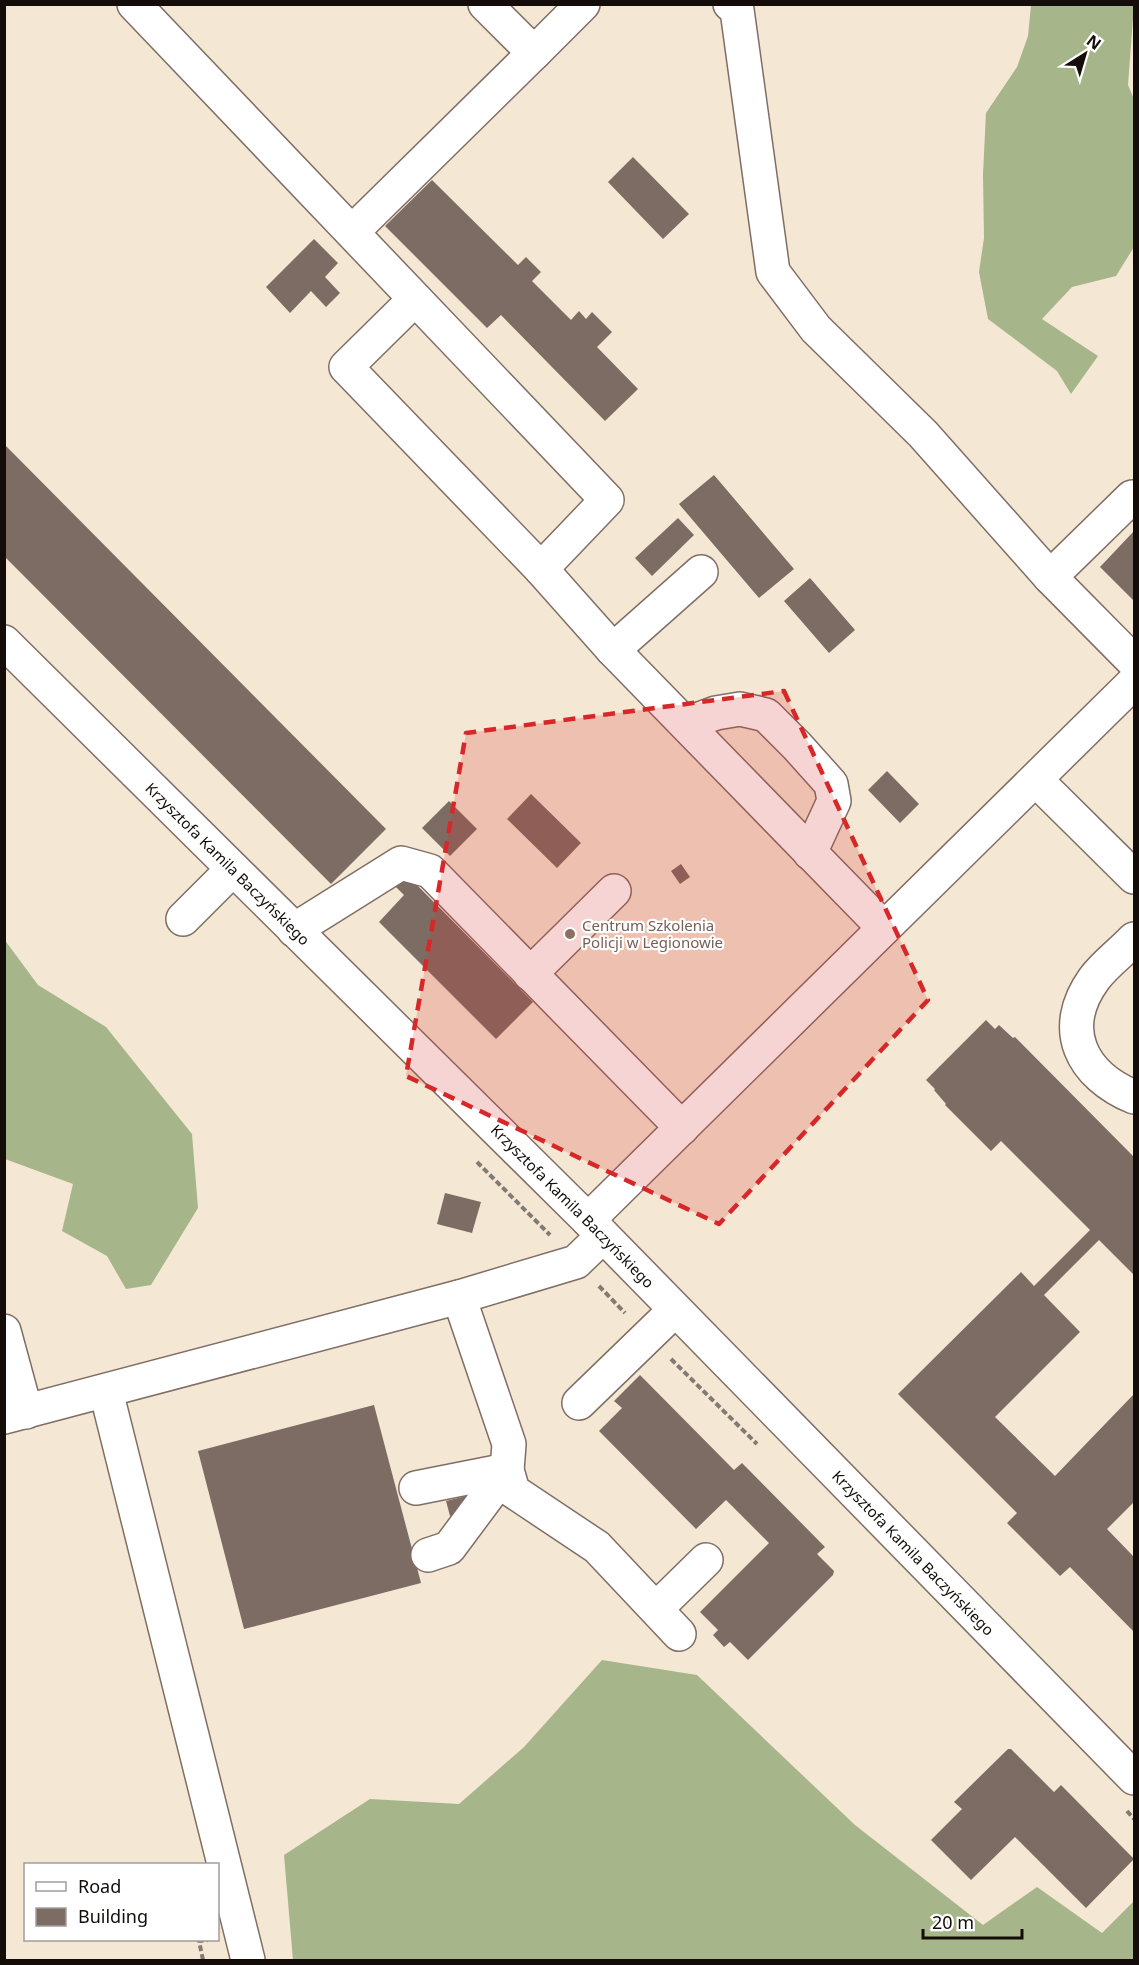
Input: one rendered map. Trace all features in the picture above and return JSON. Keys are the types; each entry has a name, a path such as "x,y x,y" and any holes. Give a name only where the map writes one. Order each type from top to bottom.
{"lane":[{"path":"134,4 607,500 541,569"},
{"path":"485,4 534,53"},
{"path":"352,232 583,4"},
{"path":"736,6 773,272 816,329 923,434 1050,577 1134,662"},
{"path":"415,299 346,367 541,569 613,650 884,928"},
{"path":"1050,577 1132,497 1134,498"},
{"path":"613,650 701,572"},
{"name":"Krzysztofa Kamila Baczyńskiego","path":"4,642 595,1228 1134,1778"},
{"path":"4,1332 15,1414 459,1297 576,1262 595,1228 682,1128 1134,682"},
{"path":"686,724 716,713 740,709 766,716 797,746 831,784 834,801 810,853"},
{"path":"1036,780 1134,878"},
{"path":"294,930 401,863 430,871 682,1128"},
{"path":"183,919 233,869"},
{"path":"530,974 614,891"},
{"path":"1134,939 1095,978 1080,1004 1076,1025 1082,1054 1094,1071 1115,1089 1134,1096"},
{"path":"459,1297 508,1444 507,1470 513,1491 597,1547 680,1634"},
{"path":"579,1403 675,1310"},
{"path":"106,1391 248,1960"},
{"path":"416,1488 507,1470"},
{"path":"428,1555 449,1548 507,1470"},
{"path":"656,1609 706,1560"}],"path":[{"path":"199,1941 203,1960"}],"highlighted area":[{"path":"784,691 928,1000 719,1224 406,1076 466,733"}],"shaded area":[{"name":"Centrum Szkolenia Policji w Legionowie","path":"5,5 1134,5 1134,1960 5,1960"}],"green space":[{"path":"1031,5 1134,5 1128,85 1134,99 1134,247 1116,276 1072,287 1042,319 1098,356 1071,394 1057,371 988,319 979,272 984,238 983,174 986,113 1017,67 1028,36"},
{"path":"4,939 38,985 106,1027 192,1134 198,1208 151,1285 126,1289 107,1256 62,1231 73,1184 5,1159"},
{"path":"602,1660 697,1675 855,1825 983,1925 1037,1887 1102,1933 1134,1901 1134,1960 293,1960 284,1855 370,1799 459,1804 524,1747"}],"building":[{"path":"633,157 689,214 663,239 608,182"},
{"path":"432,180 518,265 526,257 541,272 532,281 571,320 579,311 586,319 592,312 612,332 597,347 638,389 605,421 501,315 487,328 385,226"},
{"path":"314,239 338,263 325,277 340,293 326,307 311,291 290,313 266,287"},
{"path":"4,444 386,829 331,884 4,556"},
{"path":"714,475 794,569 759,598 679,504"},
{"path":"678,518 694,535 652,576 635,558"},
{"path":"1134,531 1134,601 1100,567"},
{"path":"810,578 855,630 829,653 784,601"},
{"path":"887,771 919,804 900,823 868,790"},
{"path":"531,794 581,843 557,868 507,819"},
{"path":"449,801 477,829 450,856 422,828"},
{"path":"681,864 690,877 680,884 671,871"},
{"path":"405,873 533,1002 496,1039 379,922 404,895 394,885"},
{"path":"986,1020 995,1029 999,1025 1013,1038 1015,1037 1134,1157 1134,1275 1099,1240 1044,1295 1080,1332 995,1417 1055,1476 1134,1394 1134,1502 1107,1529 1134,1557 1134,1632 1070,1567 1060,1576 1007,1523 1017,1513 898,1394 1021,1272 1034,1286 1090,1230 1001,1141 991,1151 945,1105 926,1080"},
{"path":"445,1193 481,1202 472,1233 437,1224"},
{"path":"640,1375 734,1470 742,1463 825,1547 817,1554 834,1571 833,1575 748,1660 730,1642 724,1647 713,1635 718,1630 700,1612 769,1543 726,1500 696,1529 599,1431 622,1408 614,1401"},
{"path":"374,1405 421,1583 244,1629 198,1451"},
{"path":"483,1492 468,1511 450,1516 446,1501"},
{"path":"1008,1749 1011,1749 1054,1792 1061,1785 1134,1859 1086,1908 1015,1837 971,1880 931,1840 962,1809 954,1802"}],"place":[{"name":"Centrum Szkolenia Policji w Legionowie","path":"570,934"}]}
